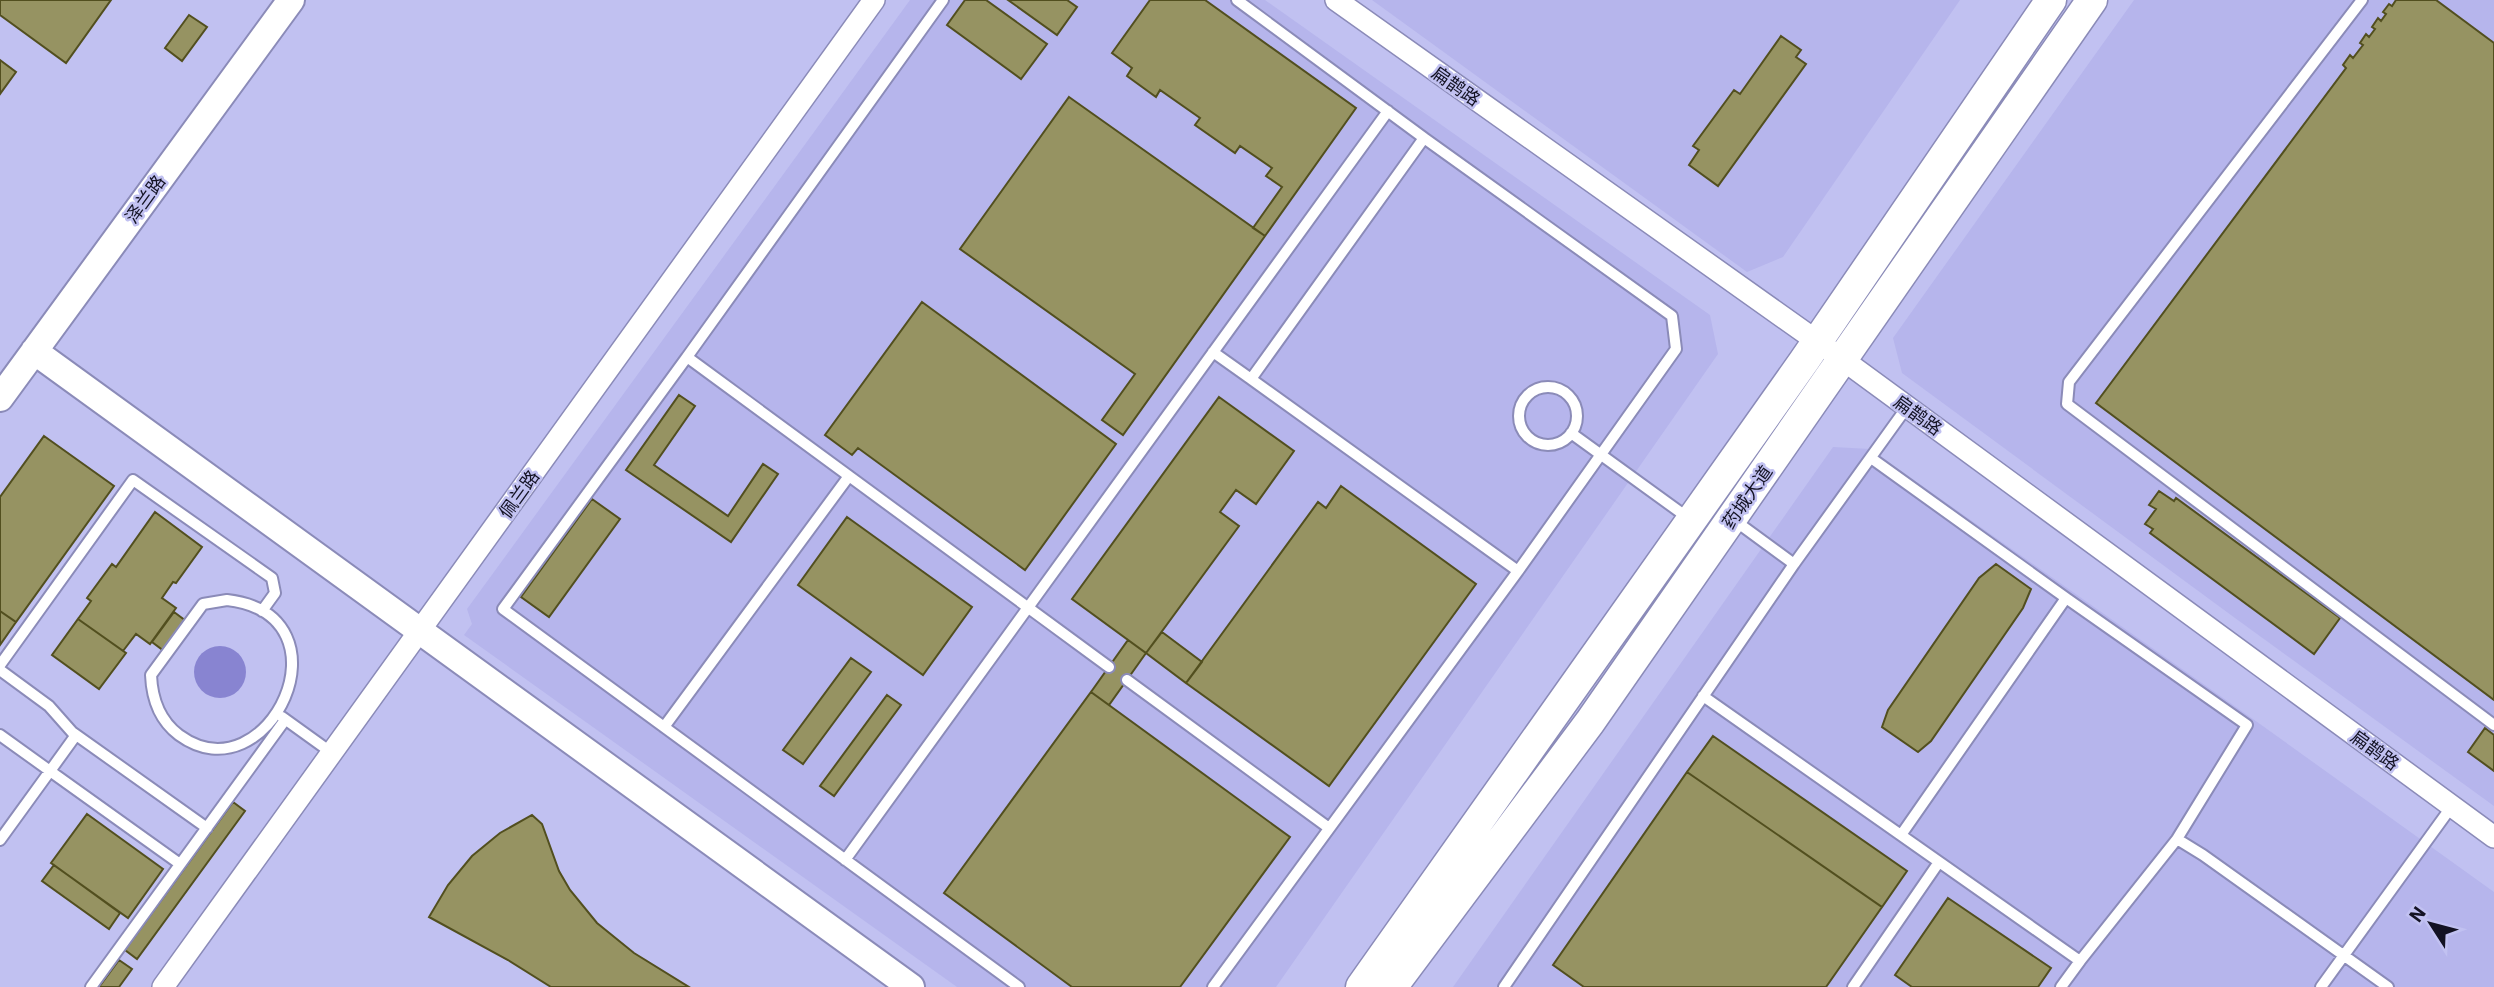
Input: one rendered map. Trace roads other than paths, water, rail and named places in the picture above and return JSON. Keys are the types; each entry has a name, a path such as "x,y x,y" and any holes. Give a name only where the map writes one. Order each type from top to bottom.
{"main road":[{"name":"药城大道","path":"1361,987 1692,520 2050,0"},
{"name":"药城大道","path":"1392,987 1590,722 2092,0"}],"street":[{"name":"泽兰路","path":"0,398 290,0"},
{"name":"佩兰路","path":"163,987 874,0"},
{"name":"扁鹊路","path":"1336,0 1842,359 2494,837"},
{"path":"34,351 911,987"}],"lane":[{"path":"943,0 687,358 503,609 1019,987"},
{"path":"1213,987 1518,571 1676,349 1672,316 1237,0"},
{"path":"2362,0 2069,382 2067,404 2494,725"},
{"path":"845,859 1388,111"},
{"path":"1251,379 1424,138"},
{"path":"1213,352 1518,571"},
{"path":"687,358 1109,667"},
{"path":"1548,387 1565,393 1575,407 1577,416 1571,433 1556,444 1539,444 1531,440 1524,433 1519,416 1524,399 1539,389 1548,387"},
{"path":"1510,985 1703,696 1794,564 1908,407"},
{"path":"1571,433 1692,520"},
{"path":"1871,458 2247,725 2177,839 2061,987"},
{"path":"664,727 849,476"},
{"path":"207,828 76,735 49,706 0,667 133,480 272,578 275,593 262,611"},
{"path":"1731,519 1794,564"},
{"path":"1901,835 2066,598"},
{"path":"91,987 207,828 281,717 289,691 293,665 287,640 272,619 240,601 203,604 151,675 151,687 158,711 173,731 209,747 235,746 248,741 281,717"},
{"path":"1127,680 1329,828"},
{"path":"1703,696 2080,961"},
{"path":"281,717 332,753"},
{"path":"0,735 180,864"},
{"path":"0,840 76,735"},
{"path":"2321,987 2452,806"},
{"path":"2177,839 2388,987"},
{"path":"1853,987 1939,862"}]}
